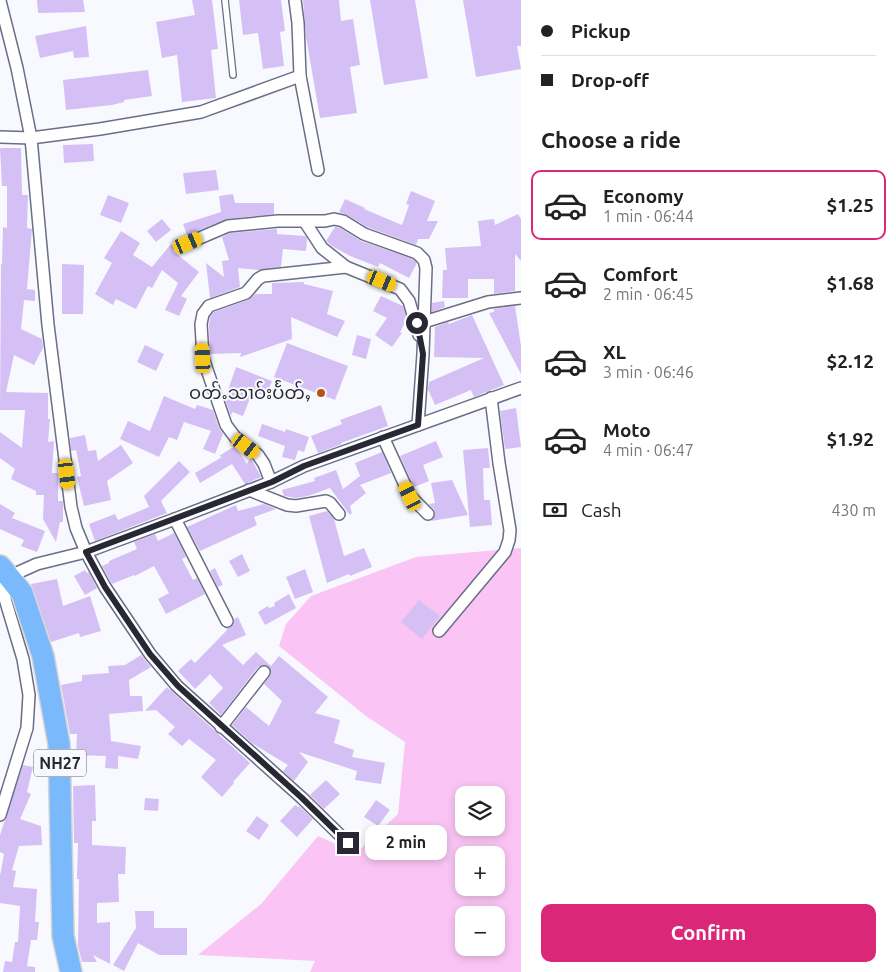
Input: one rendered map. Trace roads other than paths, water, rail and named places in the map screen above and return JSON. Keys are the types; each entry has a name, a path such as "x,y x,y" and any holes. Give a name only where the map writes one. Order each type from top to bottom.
{"highway":[{"name":"NH27","path":"3,575 22,593 43,656 59,744 64,936 71,972"}],"street":[{"path":"295,0 300,76 318,170"},
{"path":"0,1 17,68 30,138 48,325 71,508 76,528 86,552 105,587 150,654 178,686 221,727 302,798 348,843"},
{"path":"0,137 30,138 100,129 201,112 300,76"},
{"path":"188,243 228,226 278,221 305,222 334,219 343,221 364,234 417,253 424,260 426,268 418,425"},
{"path":"305,222 322,248 346,267 400,289 409,301 417,323 423,354"},
{"path":"272,482 258,455 235,437 226,425 203,358 201,324 203,314 209,306 246,294 264,276 346,267"},
{"path":"424,322 488,302 521,298"},
{"path":"0,816 27,728 29,695 23,659 3,575 37,564 86,552 272,482 304,466 521,388"},
{"path":"439,631 505,552 509,540 510,530 491,398"},
{"path":"383,437 410,496 428,514"},
{"path":"249,490 287,505 296,506 326,501 339,514"},
{"path":"175,519 227,621"},
{"path":"221,727 252,690 264,672"}],"lane":[{"path":"225,0 233,75"}],"place":[{"name":"ဝတ်ႉသၢဝ်းပႅတ်ႇ","path":"321,393"}]}
